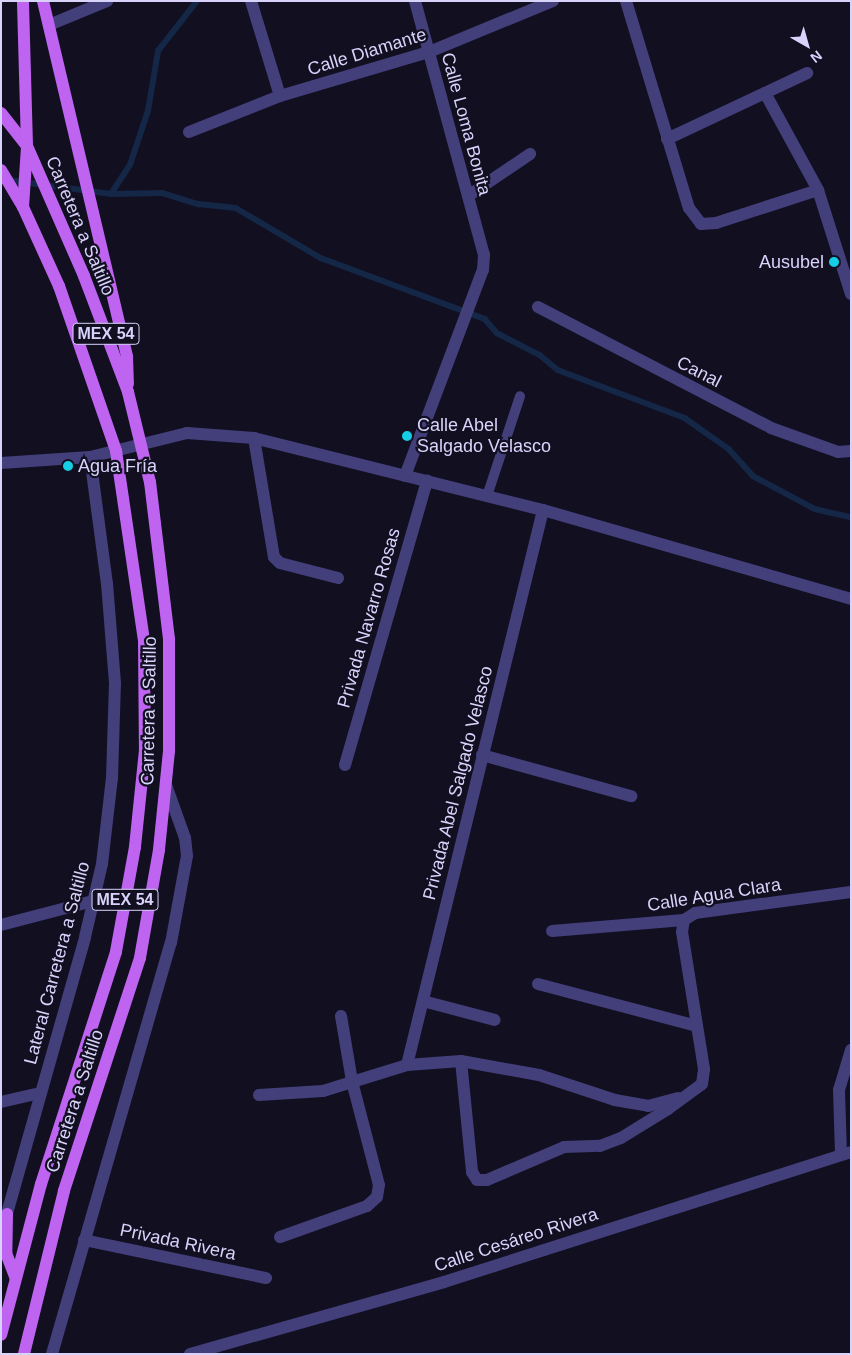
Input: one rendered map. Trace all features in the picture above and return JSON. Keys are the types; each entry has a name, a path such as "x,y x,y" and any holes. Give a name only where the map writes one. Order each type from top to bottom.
{"main road":[{"path":"23,1 27,146"},
{"path":"43,1 104,267 127,357 128,392"},
{"name":"Carretera a Saltillo","path":"1,113 27,146 31,166 84,276 128,392 150,482 169,639 169,751 166,785 159,850 140,958 64,1191 24,1354"},
{"path":"22,207 31,166"},
{"name":"Carretera a Saltillo","path":"1,170 22,207 59,286 116,451 144,641 145,750 135,846 116,952 15,1277 1,1334"},
{"path":"6,1214 6,1253 15,1277"}],"street":[{"path":"49,25 107,1"},
{"path":"251,1 280,96"},
{"name":"Calle Loma Bonita","path":"405,476 479,280 484,255 415,1"},
{"name":"Calle Diamante","path":"189,132 280,96 429,52 553,1"},
{"path":"626,1 689,208 701,224 716,223 818,190"},
{"path":"667,139 807,73"},
{"path":"765,93 818,190 851,294"},
{"path":"468,196 530,154"},
{"name":"Canal","path":"538,307 771,428 838,452 851,451"},
{"path":"1,463 90,457 187,433 254,438 543,510 851,600"},
{"path":"254,438 274,557 280,563 338,578"},
{"name":"Lateral Carretera a Saltillo","path":"1,1234 102,864 112,778 115,683 107,584 90,457"},
{"name":"Privada Navarro Rosas","path":"345,765 427,481"},
{"name":"Privada Abel Salgado Velasco","path":"407,1065 543,510"},
{"path":"482,755 631,796"},
{"path":"52,1354 171,943 185,865 185,838 166,785"},
{"name":"Calle Agua Clara","path":"552,931 684,920 695,913 851,892"},
{"path":"1,925 93,900"},
{"path":"461,1061 472,1172 477,1180 487,1180 564,1147 600,1146 621,1138 690,1095 702,1084 703,1076 682,932 684,920"},
{"path":"538,984 697,1026"},
{"path":"423,1001 495,1020"},
{"path":"280,1237 367,1206 377,1197 379,1185 352,1081 341,1016"},
{"path":"846,1153 838,1090 851,1050"},
{"path":"258,1095 323,1091 407,1065 461,1061 539,1075 615,1100 648,1106 690,1095"},
{"path":"1,1102 40,1093"},
{"name":"Calle Cesáreo Rivera","path":"190,1354 444,1282 846,1153"},
{"name":"Privada Rivera","path":"84,1240 266,1278"}],"lane":[{"path":"487,496 520,396"}],"waterway":[{"path":"111,194 130,165 148,111 158,51 197,1"},
{"path":"8,180 111,194 162,193 199,204 236,208 321,258 485,319 497,333 540,355 558,370 685,418 729,449 753,476 815,509 851,517"}],"place":[{"name":"Ausubel","path":"834,262"},
{"name":"Calle Abel Salgado Velasco","path":"407,436"},
{"name":"Agua Fría","path":"68,466"}]}
